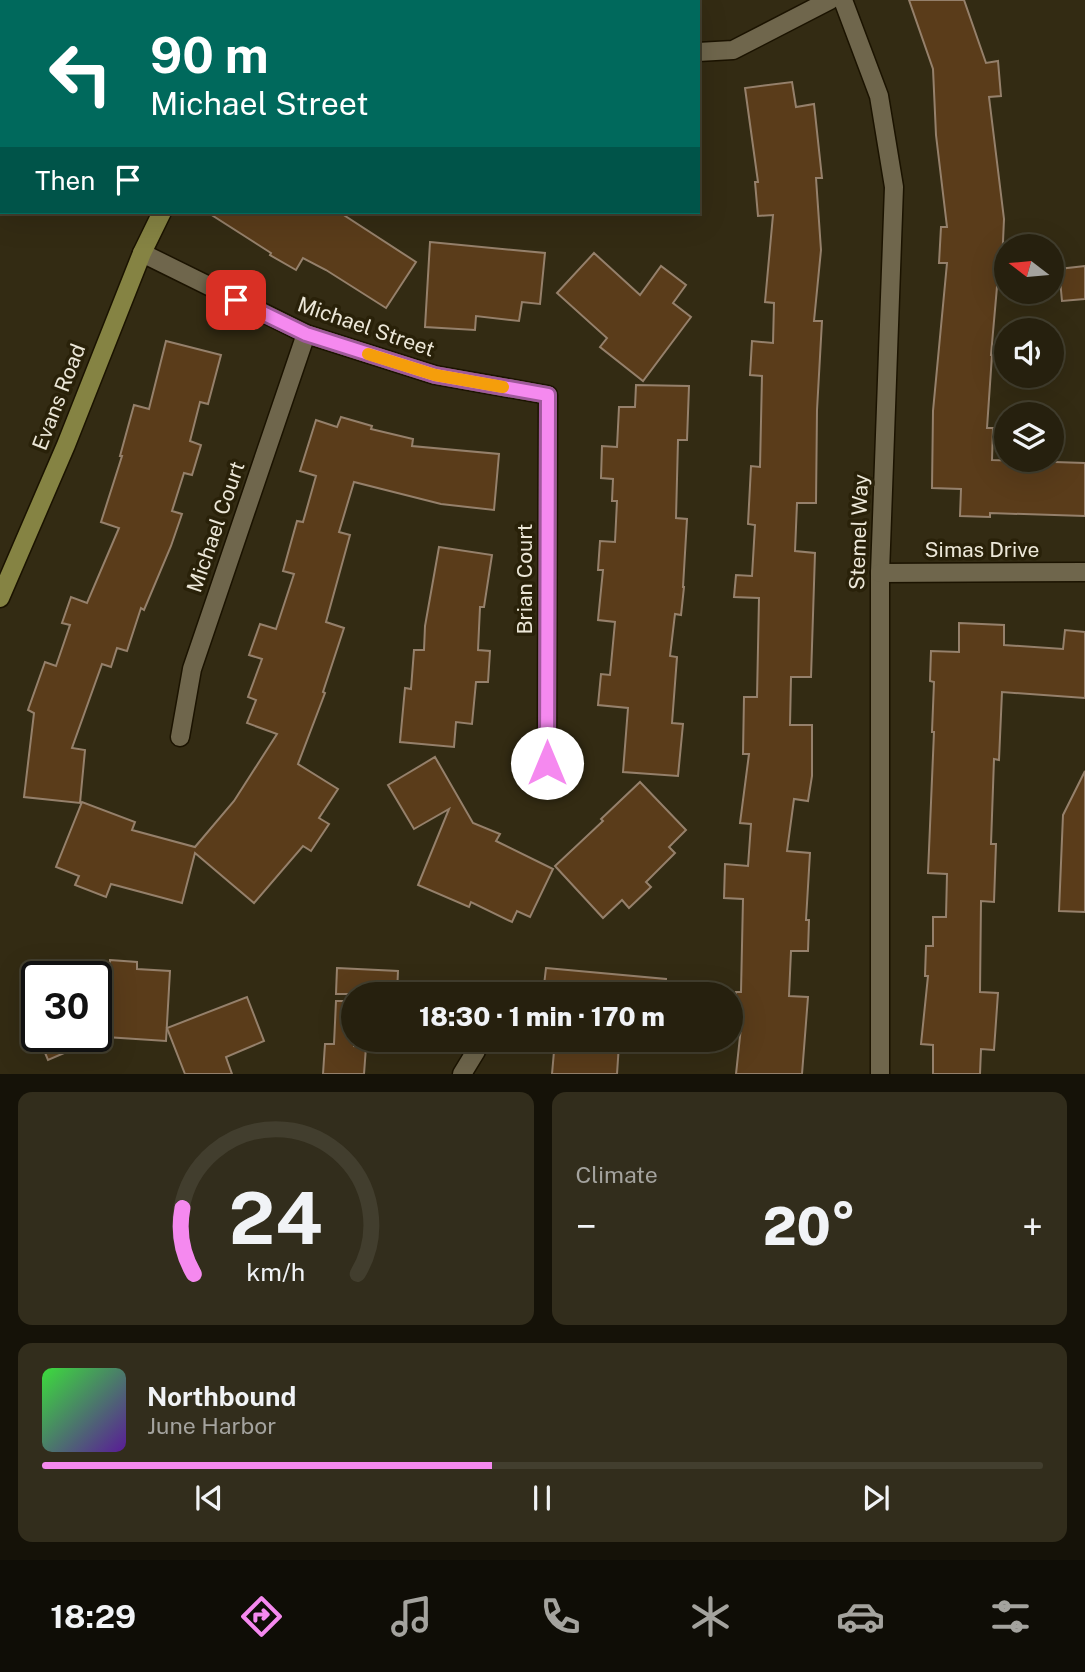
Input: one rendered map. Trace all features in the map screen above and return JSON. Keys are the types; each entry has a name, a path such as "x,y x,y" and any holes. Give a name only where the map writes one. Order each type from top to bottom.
{"street":[{"path":"700,52 733,50 830,0"},
{"name":"Stemel Way","path":"843,0 878,96 894,187 880,573 880,1073"},
{"name":"Evans Road","path":"0,598 66,445 142,253 161,214"},
{"name":"Michael Street","path":"142,253 306,334 435,375 548,395"},
{"name":"Michael Court","path":"180,737 192,669 306,334"},
{"name":"Brian Court","path":"547,763 548,395"},
{"name":"Simas Drive","path":"880,573 1085,572"},
{"path":"462,1073 475,1052"}],"building":[{"path":"909,0 964,0 986,63 998,61 1001,96 989,97 1004,219 1003,234 994,234 995,304 987,428 993,428 994,472 1064,472 1064,462 1085,463 1085,516 990,513 990,517 960,516 961,489 932,488 933,411 947,263 939,263 941,227 947,227 936,135 933,69"},
{"path":"792,82 796,107 814,104 822,178 816,178 821,250 814,321 822,321 816,503 797,503 795,551 815,553 811,677 791,677 790,725 812,725 812,776 808,801 794,799 787,851 810,853 806,920 809,920 808,951 791,951 789,996 808,997 802,1074 736,1074 738,1052 743,1052 743,899 724,898 725,864 748,866 751,824 740,823 749,754 743,754 744,697 757,697 759,598 734,597 736,575 752,576 755,525 748,524 751,466 760,467 762,376 750,375 752,341 773,343 774,303 765,302 773,215 758,216 755,182 758,182 745,88"},
{"path":"210,214 342,214 416,262 386,308 303,258 296,270 270,255 271,253"},
{"path":"430,242 545,253 540,304 522,302 519,321 476,316 475,330 425,327"},
{"path":"594,253 640,295 661,266 686,285 673,303 691,317 643,381 600,347 607,338 557,293"},
{"path":"1085,266 1085,299 1064,301 1064,268"},
{"path":"166,341 221,355 208,404 200,402 190,441 201,445 192,475 184,473 172,511 182,514 144,610 141,608 127,651 117,648 111,667 102,664 72,748 85,750 80,803 24,797 34,713 28,710 45,662 56,666 70,625 62,623 71,597 87,603 119,528 101,522 122,456 134,405 149,409"},
{"path":"636,385 689,386 687,440 678,440 676,518 687,519 684,587 681,615 675,614 670,656 677,657 672,723 683,724 678,776 623,772 628,708 598,705 601,674 610,675 615,622 598,620 603,570 598,570 600,541 615,542 617,501 612,501 613,479 601,478 602,446 617,447 619,407 635,407"},
{"path":"341,417 372,426 371,429 413,439 412,446 499,454 494,510 441,504 354,482 339,532 350,535 326,622 344,628 323,692 325,693 298,764 338,789 319,818 329,824 311,851 303,846 254,903 195,853 182,903 111,884 106,897 75,885 79,876 56,867 82,802 135,822 132,830 195,847 234,801 277,734 247,723 256,700 248,697 262,659 249,655 260,624 276,629 294,574 283,571 297,521 303,522 316,476 300,471 316,420 337,427"},
{"path":"439,547 492,555 484,607 480,607 478,650 490,651 488,682 476,682 472,724 456,722 454,747 400,742 405,688 411,689 414,650 424,650 425,626"},
{"path":"959,623 1004,625 1004,645 1063,649 1065,630 1085,632 1085,698 1002,692 999,760 994,759 991,844 996,844 994,902 981,901 980,992 998,993 994,1050 981,1049 980,1074 933,1074 933,1045 921,1044 928,976 925,976 926,946 933,946 933,917 946,917 947,874 928,873 934,732 934,682 930,681 931,651 959,652"},
{"path":"435,757 473,823 500,834 496,841 553,869 530,917 517,911 512,922 471,902 469,907 418,885 449,809 414,829 388,785"},
{"path":"1085,771 1085,912 1059,911 1063,815"},
{"path":"640,782 686,830 669,847 675,853 646,882 651,887 629,908 622,900 603,918 555,866"},
{"path":"110,961 137,962 137,969 170,971 166,1041 112,1037"},
{"path":"337,968 398,971 398,982 341,982 341,994 336,994"},
{"path":"546,968 666,979 666,982 544,982"},
{"path":"247,997 264,1041 226,1057 232,1074 185,1074 167,1028"},
{"path":"336,1001 341,1001 341,1052 366,1052 364,1074 323,1074 325,1044 334,1044"},
{"path":"45,1052 67,1052 48,1060"},
{"path":"554,1052 618,1052 617,1074 552,1074"}],"slow traffic":[{"path":"368,354 435,375 503,387"}],"route":[{"path":"236,300 306,334 435,375 548,395 547,763"}]}
